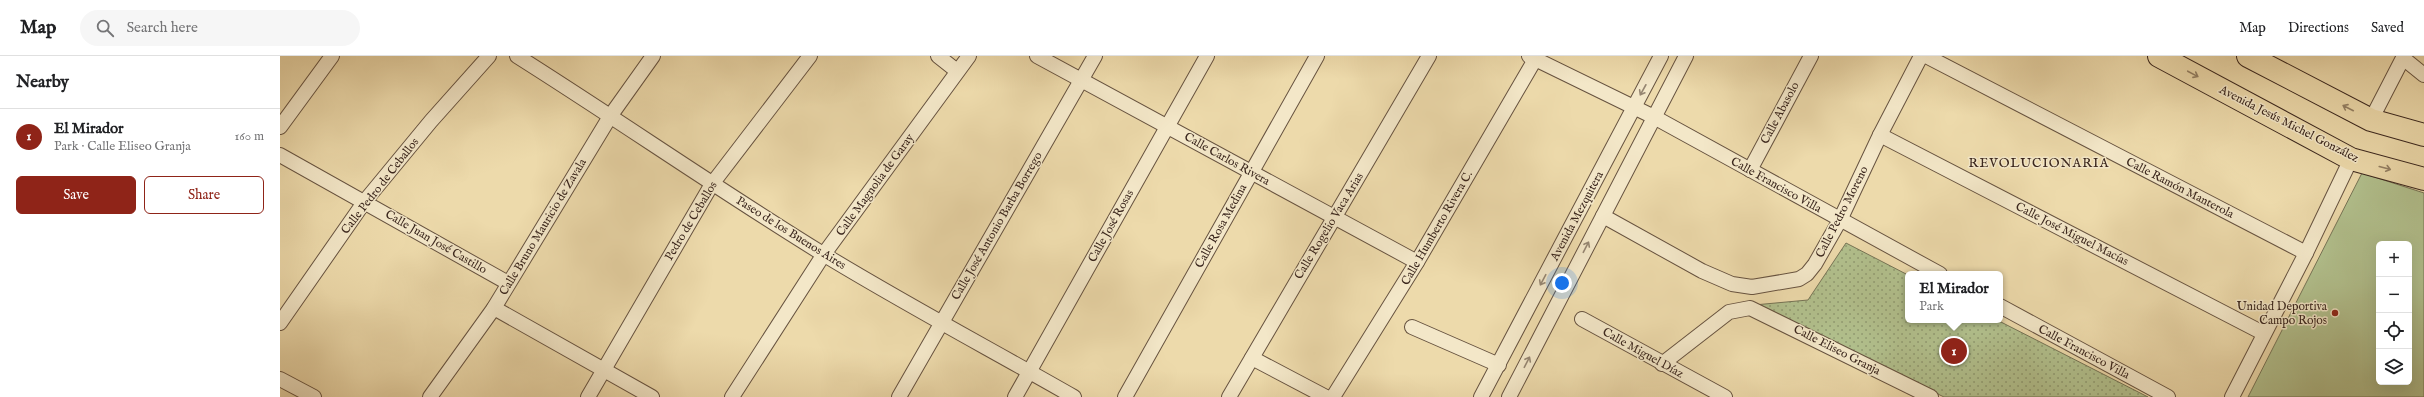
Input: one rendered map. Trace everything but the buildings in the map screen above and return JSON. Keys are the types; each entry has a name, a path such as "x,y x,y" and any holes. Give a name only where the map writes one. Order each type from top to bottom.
{"main road":[{"name":"Avenida Jesús Michel González","path":"2159,56 2351,159 2424,179"},
{"path":"2248,56 2371,120 2424,135"}],"street":[{"path":"280,127 332,56"},
{"name":"Calle Pedro de Ceballos","path":"280,323 365,201 431,121 488,56"},
{"name":"Paseo de los Buenos Aires","path":"517,56 611,115 712,184 824,254 1074,397"},
{"name":"Calle Bruno Mauricio de Zavala","path":"430,397 494,308 611,115 653,56"},
{"name":"Pedro de Ceballos","path":"588,397 712,184 810,56"},
{"path":"938,56 957,71"},
{"name":"Calle Magnolia de Garay","path":"732,397 824,254 969,56"},
{"name":"Calle Carlos Rivera","path":"1037,56 1417,262"},
{"name":"Calle José Antonio Barba Borrego","path":"899,397 1095,56"},
{"name":"Calle José Rosas","path":"1015,397 1167,126 1208,56"},
{"name":"Calle Rosa Medina","path":"1127,396 1317,56"},
{"name":"Calle Rogelio Vaca Arias","path":"1229,397 1429,56"},
{"name":"Avenida Mezquitera","path":"1480,397 1499,364 1661,56"},
{"name":"Avenida Mezquitera","path":"1509,397 1686,56"},
{"name":"Calle Abasolo","path":"1750,170 1810,56"},
{"name":"Calle Pedro Moreno","path":"1603,216 1702,271 1732,284 1752,287 1788,282 1807,274 1815,264 1840,220 1880,135 1921,56"},
{"name":"Calle Ramón Manterola","path":"1926,56 2306,253"},
{"name":"Calle Francisco Villa","path":"1534,57 1654,118 1934,271"},
{"name":"Calle Humberto Rivera C.","path":"1334,397 1417,262 1534,57"},
{"path":"2371,120 2404,57 2424,75"},
{"name":"Calle José Miguel Macías","path":"1880,135 2263,333"},
{"name":"Calle Juan José Castillo","path":"280,155 365,201 508,283"},
{"path":"2232,397 2263,333 2306,253 2351,159"},
{"path":"494,308 652,397"},
{"name":"Calle Eliseo Granja","path":"1662,364 1728,312 1741,308 1758,310 1931,397"},
{"name":"Calle Francisco Villa","path":"2003,308 2168,397"},
{"name":"Calle Miguel Díaz","path":"1582,319 1725,397"},
{"path":"1412,327 1499,364"},
{"path":"1252,358 1326,397"},
{"path":"280,379 314,397"}],"green space":[{"name":"Unidad Deportiva Campo Rojos","path":"2362,173 2424,193 2424,397 2248,397"},
{"path":"1846,243 1905,273 1905,323 2003,323 2148,397 1944,397 1754,305 1808,300"}],"place":[{"name":"Unidad Deportiva Campo Rojos","path":"2335,313"},
{"name":"El Mirador","path":"1954,351"}],"district":[{"name":"REVOLUCIONARIA","path":"2039,163"}]}
